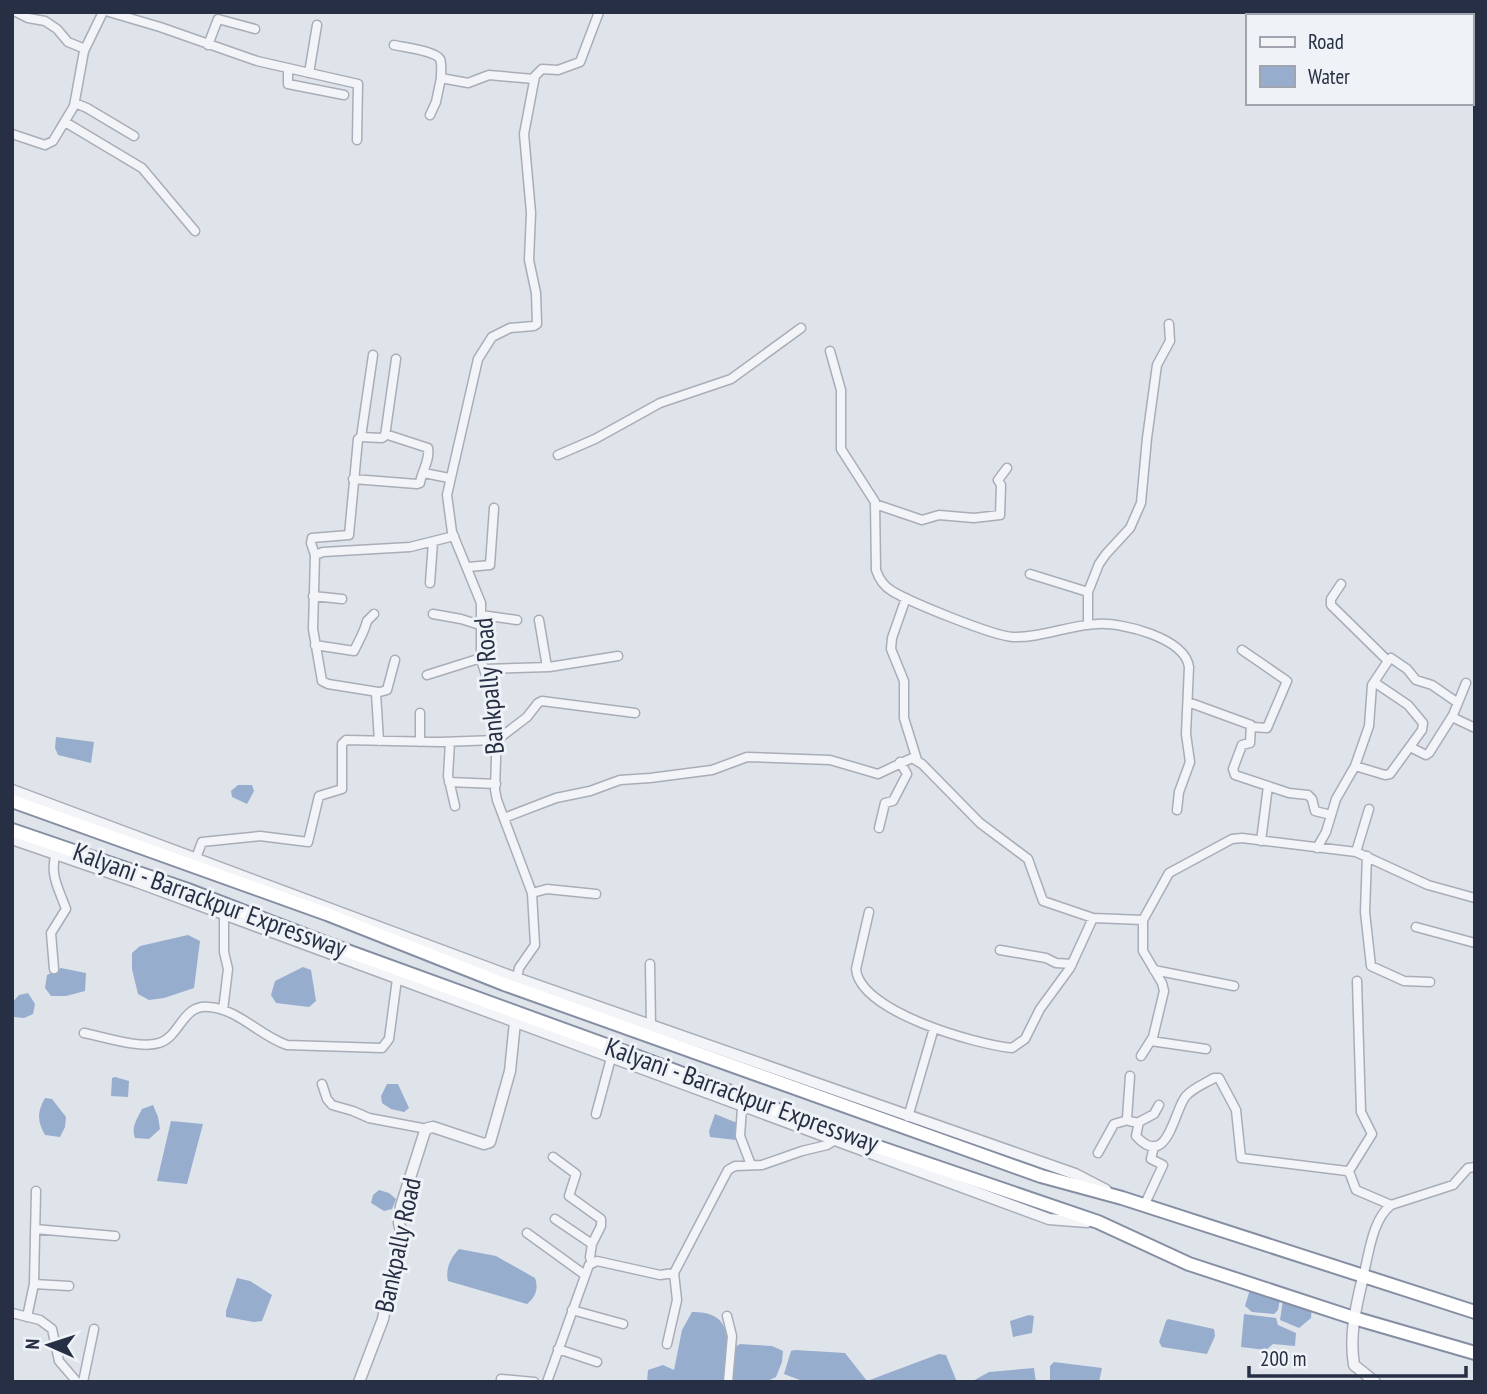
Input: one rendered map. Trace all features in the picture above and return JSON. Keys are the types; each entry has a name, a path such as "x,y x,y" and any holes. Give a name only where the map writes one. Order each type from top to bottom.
{"highway":[{"name":"Kalyani - Barrackpur Expressway","path":"12,801 327,914 504,984 1041,1176 1122,1198 1475,1312"},
{"name":"Kalyani - Barrackpur Expressway","path":"12,830 188,890 843,1135 1098,1222 1188,1264 1354,1318 1475,1353"}],"street":[{"path":"16,12 30,19 45,21 57,29 66,41 85,49"},
{"path":"12,134 45,145 53,141 75,103 85,49 103,12"},
{"path":"109,12 257,61 355,83 359,86 357,140"},
{"path":"441,78 468,83 489,75 534,79 536,73 542,69 558,69 580,62 599,12"},
{"path":"208,45 218,19 255,29"},
{"path":"309,73 317,25"},
{"path":"394,45 437,56 440,60 441,78 430,115"},
{"path":"288,69 288,85 344,95"},
{"name":"Bankpally Road","path":"517,978 519,968 535,945 532,893 497,800 495,708 481,658 480,597 454,536 447,499 449,478 478,359 492,337 510,328 537,324 536,293 529,260 531,213 524,134 534,79"},
{"path":"75,103 134,136"},
{"path":"65,122 142,168 195,231"},
{"path":"1088,625 1088,592 1103,558 1130,528 1141,503 1157,365 1170,341 1169,324"},
{"path":"558,455 596,439 660,403 731,379 801,328"},
{"path":"830,351 841,390 841,449 875,504 877,574 888,588 906,598 1004,636 1044,634 1103,623 1132,628 1172,645 1189,663 1186,734 1191,762 1179,792 1177,810"},
{"path":"373,355 361,437 358,439 349,535 314,538 315,645 324,683 378,692 387,690 395,660"},
{"path":"361,437 382,438 385,434 396,359"},
{"path":"353,479 417,484 424,472 428,447 385,434"},
{"path":"875,504 922,520 939,515 974,519 1000,515 1001,485 998,480 1007,468"},
{"path":"424,472 449,478"},
{"path":"468,566 490,565 494,508"},
{"path":"313,549 323,552 410,547 454,536"},
{"path":"430,583 433,542"},
{"path":"1030,574 1088,592"},
{"path":"1341,584 1331,600 1331,605 1388,661"},
{"path":"313,596 342,598"},
{"path":"906,598 892,638 891,649 904,681 904,718 917,760 980,822 1028,859 1043,901 1093,918 1143,920"},
{"path":"315,645 354,651 357,640 365,632 366,622 374,614"},
{"path":"433,614 480,625"},
{"path":"481,615 517,620"},
{"path":"539,620 547,667"},
{"path":"1188,702 1252,727 1267,728 1287,681 1242,650"},
{"path":"485,669 547,667 618,656"},
{"path":"427,675 481,658"},
{"path":"1317,848 1326,832 1336,799 1355,766 1369,726 1371,691 1388,661 1395,660 1416,680 1432,685 1458,704"},
{"path":"1355,766 1388,776 1422,730 1423,723 1408,705 1374,682"},
{"path":"1410,747 1427,754 1452,717 1466,683"},
{"path":"378,692 379,741"},
{"path":"196,858 202,842 260,836 308,842 319,795 342,789 342,742 346,740 497,740 527,718 540,702 635,713"},
{"path":"420,713 420,742"},
{"path":"1452,717 1475,727"},
{"path":"1252,727 1251,743 1242,745 1233,772 1235,775 1289,793 1308,795 1315,811 1331,814"},
{"path":"450,742 449,782 455,806"},
{"path":"504,818 620,779 657,778 712,770 744,758 830,760 878,775 907,758 917,760"},
{"path":"880,828 885,803 893,801 907,774 900,762"},
{"path":"449,782 496,784"},
{"path":"1261,841 1268,786"},
{"path":"12,790 517,978 1076,1174 1122,1198"},
{"path":"1356,852 1369,809"},
{"path":"12,839 1049,1219 1098,1222"},
{"path":"1141,1055 1151,1041 1164,991 1163,983 1143,951 1143,920 1166,876 1174,869 1232,839 1356,852 1428,885 1475,898"},
{"path":"54,969 51,933 66,909 52,867 56,853"},
{"path":"1367,856 1365,912 1371,966 1404,981 1430,982"},
{"path":"532,893 547,889 596,894"},
{"path":"869,912 857,962 857,976 874,998 934,1028 1007,1048 1017,1047 1027,1036 1040,1009 1072,964 1093,918"},
{"path":"222,1010 228,969 224,955 224,915"},
{"path":"1416,927 1475,943"},
{"path":"1000,950 1072,964"},
{"path":"650,964 651,1026"},
{"path":"1154,970 1234,986"},
{"path":"84,1033 150,1045 166,1040 192,1009 211,1007 222,1010 272,1040 287,1045 382,1048 389,1039 397,979"},
{"path":"1349,1171 1372,1134 1361,1112 1357,981"},
{"path":"321,1084 332,1105 369,1118 427,1129 433,1127 484,1144 490,1142 510,1071 515,1022"},
{"path":"908,1117 934,1028"},
{"path":"1151,1041 1206,1049"},
{"path":"596,1114 611,1058"},
{"path":"1128,1120 1130,1076"},
{"path":"1159,1105 1154,1114 1141,1119 1139,1123 1138,1139 1147,1145 1154,1146 1164,1141 1186,1096 1217,1077 1236,1110 1241,1158 1349,1171"},
{"path":"742,1108 740,1136 751,1165"},
{"path":"1098,1153 1114,1124 1128,1120 1139,1123"},
{"name":"Bankpally Road","path":"359,1382 383,1319 403,1238 399,1223 401,1206 427,1129"},
{"path":"667,1344 677,1300 674,1273 728,1170 735,1166 762,1165 827,1145 835,1140"},
{"path":"1144,1206 1163,1166 1151,1159 1154,1146"},
{"path":"553,1157 576,1175 568,1192 569,1196 601,1219 601,1226 592,1244 592,1263"},
{"path":"1376,1382 1354,1365 1351,1345 1363,1277 1380,1217 1391,1205 1452,1185 1468,1168 1475,1167"},
{"path":"1349,1171 1356,1189 1391,1205"},
{"path":"27,1317 34,1284 36,1191"},
{"path":"555,1219 592,1244"},
{"path":"36,1229 115,1236"},
{"path":"527,1233 585,1275"},
{"path":"547,1382 589,1265 597,1261 660,1275 674,1273"},
{"path":"34,1284 69,1286"},
{"path":"572,1310 623,1324"},
{"path":"12,1313 40,1320 52,1329 60,1361 77,1382"},
{"path":"727,1315 732,1336 728,1382"},
{"path":"83,1382 94,1329"},
{"path":"558,1349 597,1362"},
{"path":"501,1379 534,1382"}],"water":[{"path":"56,737 94,742 91,763 58,755 55,748"},
{"path":"238,785 252,785 254,791 247,804 232,797 231,791"},
{"path":"188,935 200,941 194,988 149,1000 138,994 132,969 132,953 140,946"},
{"path":"303,967 311,970 316,1001 309,1007 276,1003 271,995 275,981"},
{"path":"61,968 86,973 85,991 66,996 51,996 45,988 47,975"},
{"path":"28,993 35,1004 33,1014 24,1018 14,1017 12,1003 19,995"},
{"path":"112,1078 129,1081 128,1097 111,1096"},
{"path":"387,1084 398,1084 409,1108 404,1112 391,1109 382,1103 381,1096"},
{"path":"45,1098 52,1099 66,1117 60,1137 45,1135 41,1125 39,1112"},
{"path":"153,1105 160,1129 149,1139 135,1138 134,1127 142,1109"},
{"path":"715,1114 742,1125 736,1140 710,1137 709,1131"},
{"path":"171,1121 203,1124 187,1184 157,1181"},
{"path":"379,1190 396,1199 392,1209 384,1211 371,1203 373,1195"},
{"path":"459,1249 496,1256 535,1278 537,1286 534,1296 527,1304 448,1281 449,1264"},
{"path":"237,1278 250,1281 272,1295 262,1321 226,1317"},
{"path":"1251,1286 1282,1289 1278,1310 1274,1314 1252,1312 1245,1306"},
{"path":"1283,1300 1312,1306 1311,1318 1299,1328 1280,1320"},
{"path":"692,1312 707,1313 723,1325 728,1345 725,1382 647,1382 648,1370 663,1365 674,1370 682,1330"},
{"path":"1244,1314 1276,1318 1278,1325 1296,1333 1295,1346 1273,1344 1266,1350 1241,1347"},
{"path":"1034,1316 1032,1333 1013,1337 1010,1321"},
{"path":"1168,1319 1214,1329 1215,1336 1207,1354 1162,1347 1159,1342"},
{"path":"740,1344 772,1346 783,1351 776,1377 765,1382 731,1382 735,1347"},
{"path":"791,1351 845,1353 867,1381 939,1354 946,1355 957,1382 805,1382 784,1374"},
{"path":"1054,1362 1102,1368 1099,1382 1050,1382 1050,1366"},
{"path":"1034,1368 1036,1382 971,1382 989,1372"}]}
